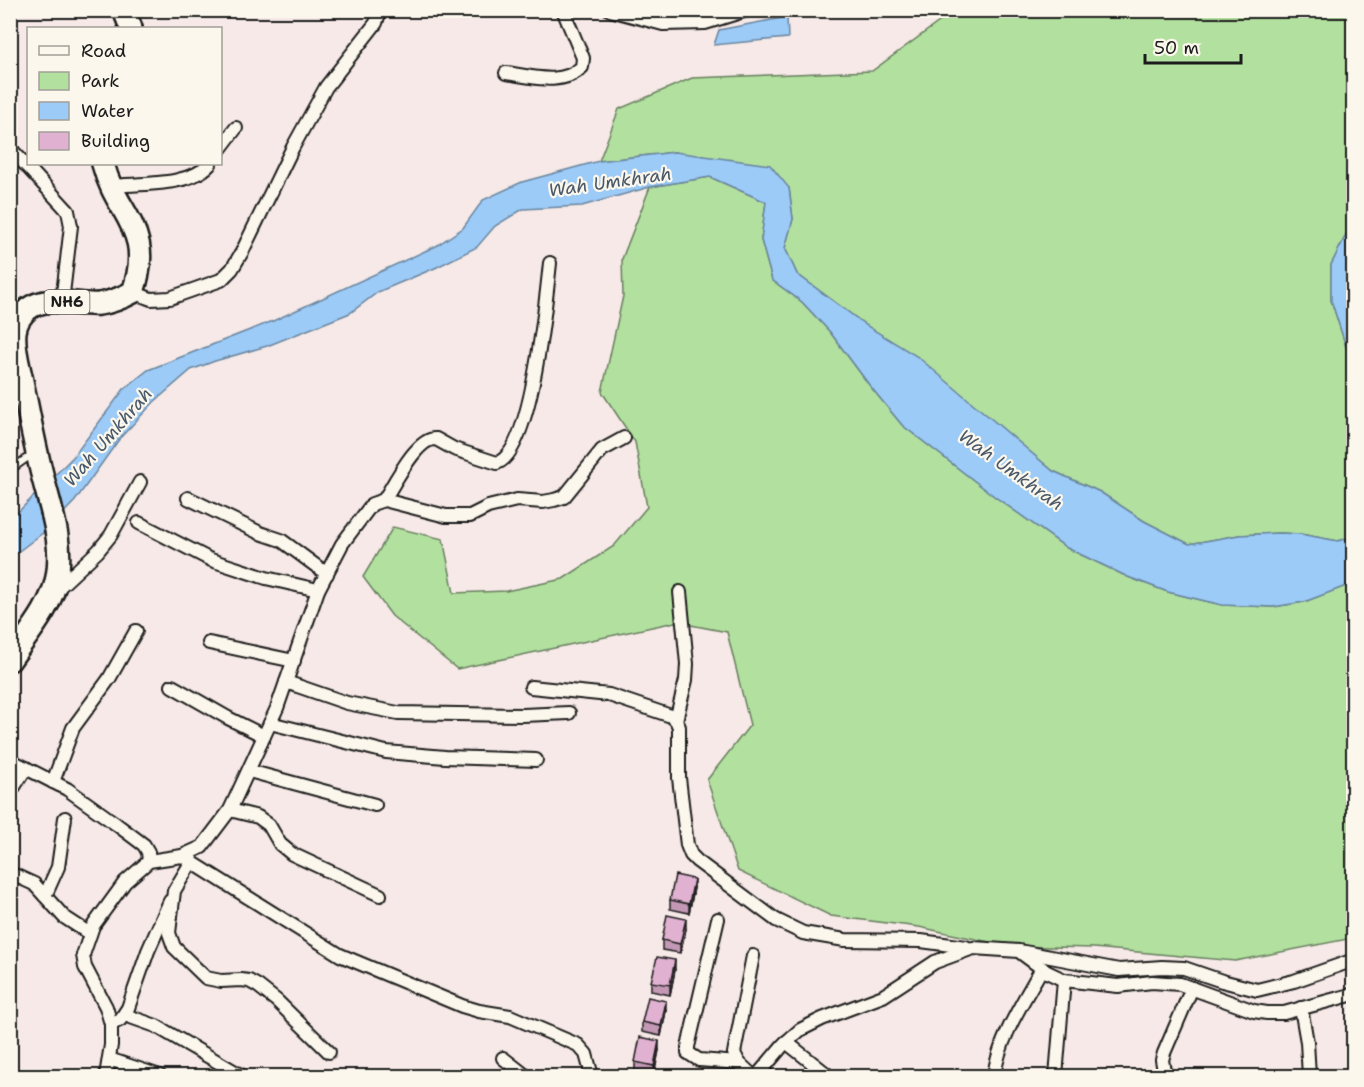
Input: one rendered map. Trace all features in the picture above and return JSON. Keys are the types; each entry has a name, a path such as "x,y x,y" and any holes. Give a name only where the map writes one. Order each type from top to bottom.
{"highway":[{"path":"123,10 131,27"},
{"path":"103,165 111,186 135,231 140,247 140,265 133,292"},
{"name":"NH6","path":"10,660 39,617 57,578 57,533 39,460 15,341 19,310 46,302 97,304 122,299 133,292"}],"street":[{"path":"133,292 151,299 170,298 221,280 232,269 326,87 376,23 380,10"},
{"path":"506,73 550,80 570,75 582,67 583,58 564,10"},
{"path":"610,10 663,24 705,23 747,10"},
{"path":"222,146 236,128"},
{"path":"10,148 68,211 71,226 62,302"},
{"path":"111,186 186,178 202,172 209,165"},
{"path":"384,500 423,442 433,439 496,463 504,459 522,427 542,338 550,263"},
{"path":"106,1077 111,1024 106,1007 85,967 83,955 93,926 125,882 149,861 187,858 202,848 230,810 270,723 318,590 342,544 372,504 384,500 446,516 470,516 488,507 517,500 543,502 554,500 564,497 602,450 624,438"},
{"path":"51,595 91,558 111,535 140,482"},
{"path":"188,498 260,533 281,540 327,574"},
{"path":"139,523 211,560 266,578 318,590"},
{"path":"676,720 686,680 687,664 680,592"},
{"path":"53,782 73,728 109,679 136,631"},
{"path":"209,644 294,661"},
{"path":"286,682 347,703 398,713 523,715 569,713"},
{"path":"172,686 264,736"},
{"path":"531,687 609,695 658,711 676,720 680,727 679,778 687,845 691,855 776,920 803,933 845,940 921,941 1019,951 1119,970 1184,968 1257,990 1294,981 1353,960"},
{"path":"270,723 386,752 445,757 536,760"},
{"path":"10,760 53,782 91,806 144,845 149,861"},
{"path":"10,793 26,768"},
{"path":"249,771 375,805"},
{"path":"230,810 258,817 269,825 280,844 292,854 380,895"},
{"path":"45,896 58,867 65,818"},
{"path":"111,1024 125,1015 148,951 187,858"},
{"path":"187,858 340,955 462,1005 478,1011 510,1016 578,1045 586,1054 592,1077"},
{"path":"10,873 34,884 64,917 90,934"},
{"path":"173,894 169,933 174,947 183,957 206,978 221,981 249,981 258,986 277,1001 329,1052"},
{"path":"718,919 688,1053 699,1060 739,1063"},
{"path":"753,956 734,1053 739,1063 755,1077 786,1042 800,1030 822,1019 883,996 935,962 973,948"},
{"path":"1019,951 1042,968 1064,980 1118,986 1167,982 1192,988 1261,1012 1284,1013 1353,993"},
{"path":"994,1077 995,1065 1011,1023 1042,968"},
{"path":"1056,1077 1064,980"},
{"path":"1165,1077 1162,1060 1164,1053 1192,988"},
{"path":"1301,1008 1307,1042 1309,1077"},
{"path":"125,1015 156,1026 242,1077"},
{"path":"786,1042 829,1077"},
{"path":"503,1058 526,1077"},
{"path":"109,1059 160,1077"}],"lane":[{"path":"10,470 39,460"}],"green space":[{"path":"954,11 1353,11 1353,225 1331,265 1331,300 1353,368 1353,537 1338,541 1280,533 1239,535 1189,544 1144,521 1100,492 1053,471 1003,430 797,274 785,248 793,219 789,188 675,152 599,161 619,109 692,78 872,71"},
{"path":"710,177 766,202 761,240 772,280 802,302 830,332 902,425 994,496 1067,548 1128,577 1168,592 1222,605 1273,607 1304,602 1353,583 1353,938 1235,961 1094,948 1008,946 919,927 831,916 738,871 707,780 750,725 727,632 675,622 457,669 392,616 363,577 393,527 443,539 454,593 506,591 563,579 614,546 647,507 635,442 602,392 623,296 622,259 650,187"}],"water":[{"path":"787,17 788,38 714,45 719,30"},
{"name":"Wah Umkhrah","path":"675,152 770,165 789,188 793,219 785,248 797,274 867,326 918,357 1053,471 1100,492 1144,521 1189,544 1239,535 1280,533 1338,541 1353,537 1354,583 1304,602 1273,607 1222,605 1168,592 1128,577 1067,548 994,496 902,425 830,332 802,302 772,280 761,240 766,202 710,177 650,187 582,206 523,209 495,226 477,247 378,292 350,313 267,346 191,370 154,402 120,438 75,501 48,529 11,557 11,519 73,457 124,389 148,370 273,321 436,246 463,228 483,200 522,182 599,161"},
{"path":"1353,225 1353,368 1331,300 1331,265"}],"building":[{"path":"675,875 694,879 689,904 670,900"},
{"path":"667,915 686,919 680,944 662,940"},
{"path":"657,957 675,960 670,985 651,982"},
{"path":"648,997 666,1001 661,1026 642,1022"},
{"path":"640,1037 659,1041 654,1066 635,1062"}]}
